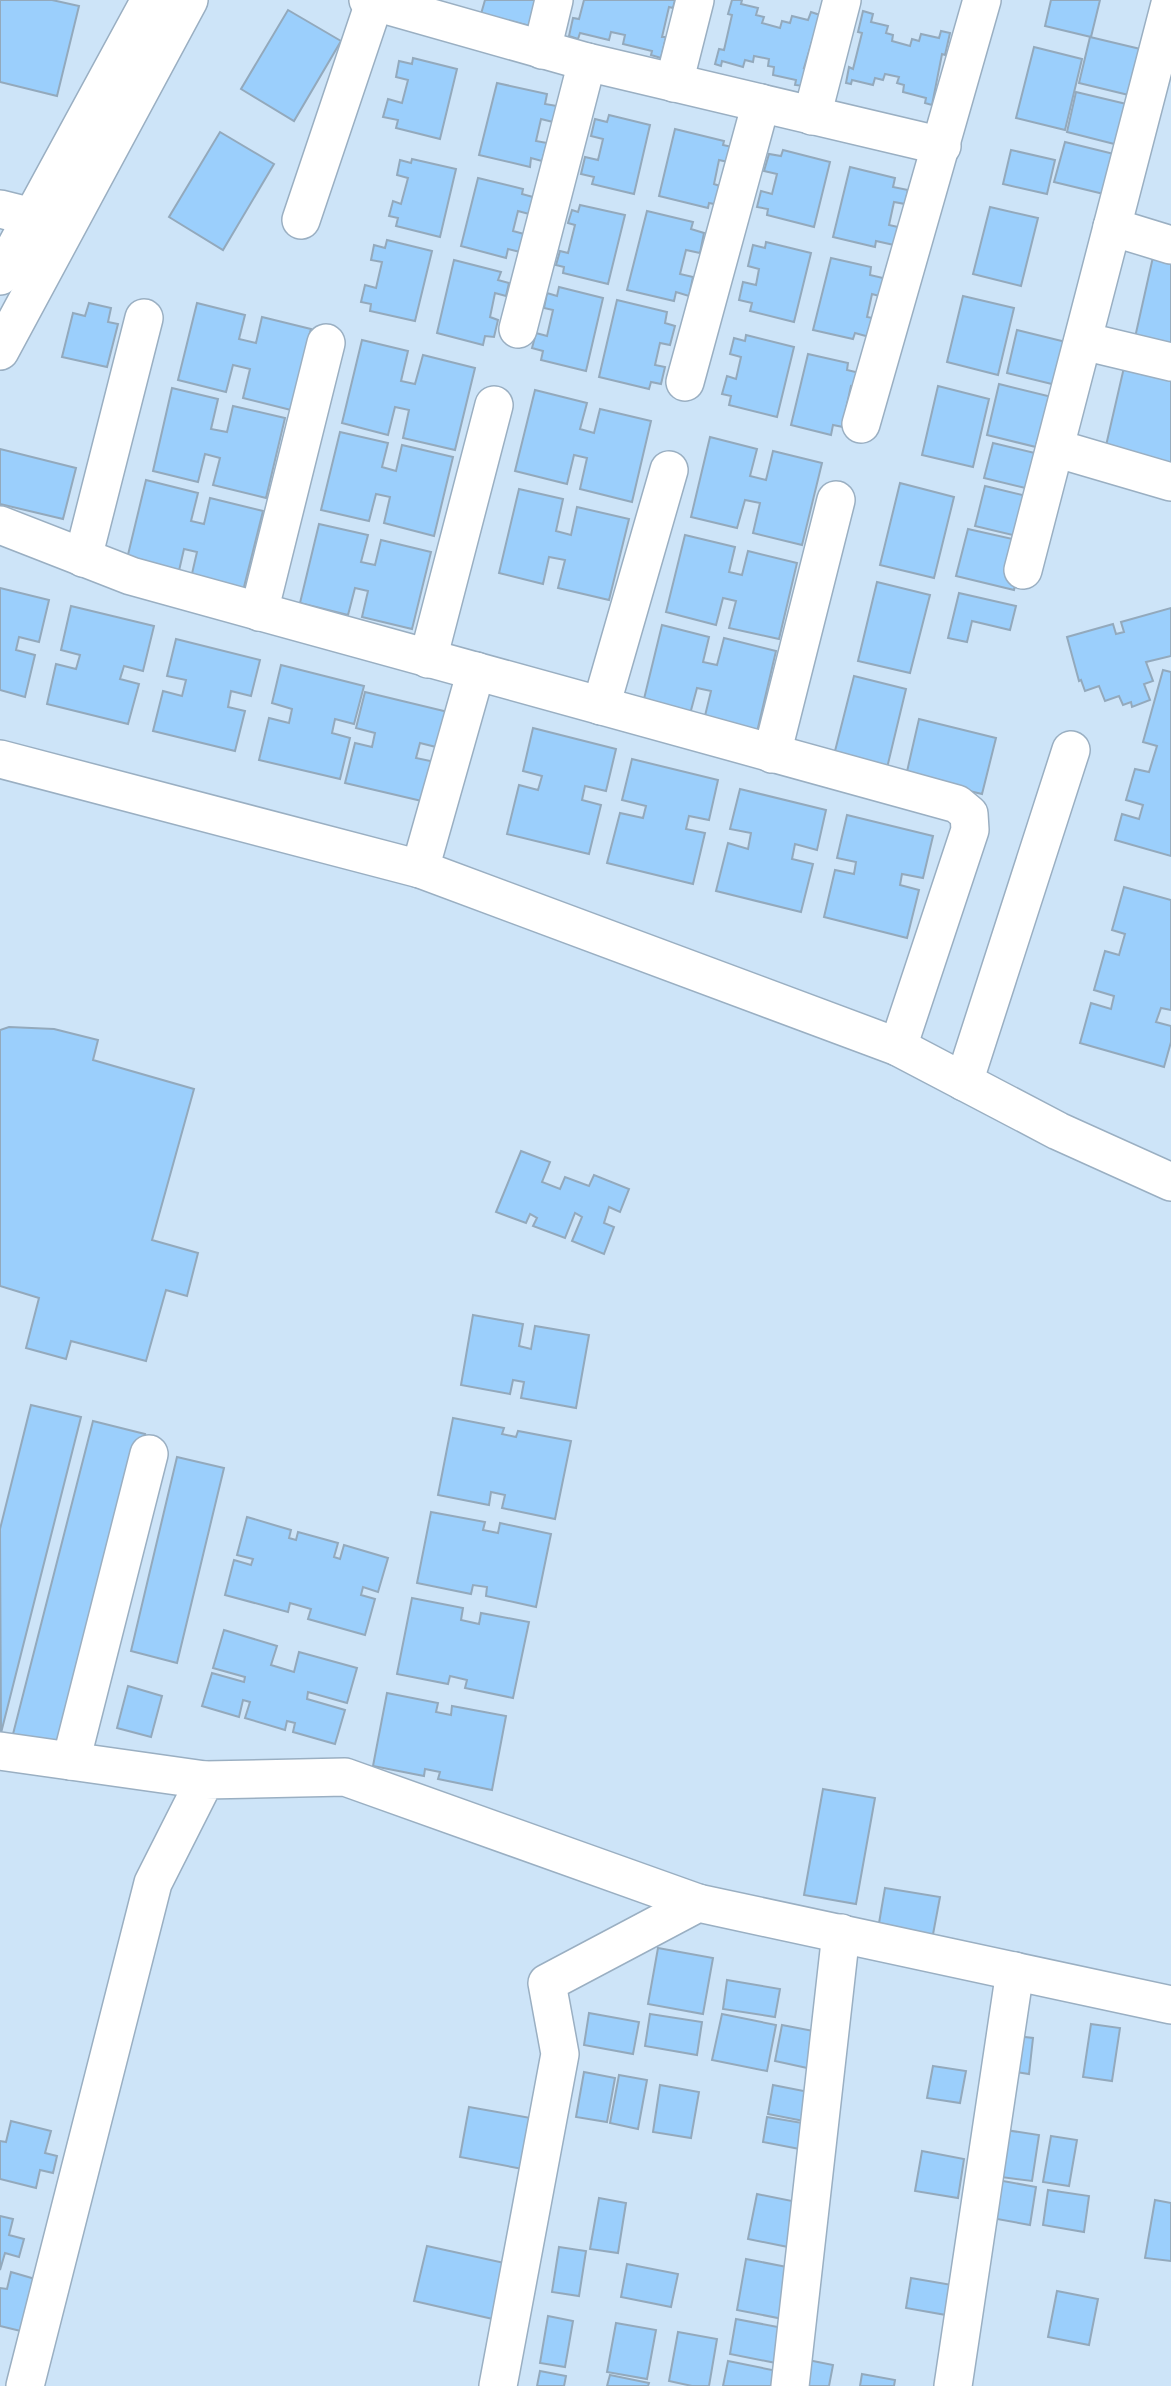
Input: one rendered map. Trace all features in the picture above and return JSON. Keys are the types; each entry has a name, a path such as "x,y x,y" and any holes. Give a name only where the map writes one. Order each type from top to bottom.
{"street":[{"path":"0,276 16,213 150,0"},
{"path":"0,351 189,0"},
{"path":"542,50 554,0"},
{"path":"674,83 695,0"},
{"path":"813,116 842,0"},
{"path":"861,424 982,0"},
{"path":"1023,570 1112,227 1160,88 1171,0"},
{"path":"301,220 372,1 587,62 942,146"},
{"path":"519,329 587,62"},
{"path":"685,382 761,103"},
{"path":"1112,227 1171,244"},
{"path":"83,558 144,318"},
{"path":"1083,341 1171,362"},
{"path":"259,612 327,343"},
{"path":"428,659 494,405"},
{"path":"1055,448 1171,482"},
{"path":"601,706 669,470"},
{"path":"772,754 836,500"},
{"path":"0,525 131,576 957,804 969,814 970,830 898,1047"},
{"path":"420,869 476,671"},
{"path":"964,1082 1071,750"},
{"path":"0,759 420,869 898,1047 1058,1131 1171,1182"},
{"path":"71,1761 149,1454"},
{"path":"0,1751 205,1780 345,1777 698,1903 1171,2005"},
{"path":"25,2386 153,1883 205,1780"},
{"path":"498,2386 560,2054 547,1983 698,1903"},
{"path":"790,2386 841,1933"},
{"path":"953,2386 1015,1971"}],"building":[{"path":"0,0 52,0 79,6 57,96 0,82"},
{"path":"485,0 537,0 530,26 481,14"},
{"path":"584,0 675,0 673,8 669,7 662,37 666,37 661,58 651,55 652,51 623,44 625,35 611,32 609,40 580,33 578,39 569,36 573,18 579,19"},
{"path":"732,0 742,0 741,4 758,8 756,15 764,17 762,23 780,28 782,21 790,23 792,16 808,20 811,12 820,15 804,68 807,68 803,86 795,85 796,80 773,75 774,67 768,66 769,59 754,56 753,62 745,60 743,67 722,61 721,66 715,64 719,49 724,50 732,15 728,14"},
{"path":"1051,0 1100,0 1091,37 1045,26"},
{"path":"288,10 341,41 294,121 241,89"},
{"path":"863,11 873,14 871,22 888,26 886,33 893,35 892,41 910,46 912,39 919,41 921,34 939,38 941,31 950,33 945,55 942,54 932,105 925,103 926,98 903,92 904,85 897,83 899,77 885,74 883,80 875,78 873,85 852,80 851,84 846,83 849,67 853,69 862,33 858,32"},
{"path":"1090,37 1153,52 1141,98 1079,83"},
{"path":"1034,47 1082,59 1065,130 1016,118"},
{"path":"413,58 457,69 440,139 396,128 398,120 383,117 388,99 402,103 408,80 396,77 399,61 412,64"},
{"path":"497,83 547,94 545,104 557,106 553,122 541,119 536,141 547,143 542,161 531,158 530,167 479,155"},
{"path":"1076,92 1139,107 1130,148 1067,132"},
{"path":"609,115 650,125 634,194 592,184 594,177 581,174 585,157 598,160 603,139 591,136 595,119 607,122"},
{"path":"675,129 724,141 723,145 732,147 728,162 719,160 714,184 723,187 719,205 709,203 708,208 659,196"},
{"path":"220,132 274,164 223,250 169,217"},
{"path":"1065,142 1122,156 1112,196 1054,182"},
{"path":"783,150 830,162 814,227 767,215 768,209 757,207 761,191 772,194 777,174 764,171 769,154 781,156"},
{"path":"1011,150 1055,160 1047,194 1003,184"},
{"path":"412,159 456,169 440,237 396,226 398,218 389,216 393,201 401,204 408,178 397,175 400,160 411,163"},
{"path":"850,167 895,178 893,187 908,190 905,204 894,202 889,225 898,227 894,245 876,241 875,247 833,237"},
{"path":"478,178 523,189 522,194 533,197 529,214 518,211 513,231 524,234 520,252 508,249 506,258 461,246"},
{"path":"580,205 625,215 608,284 563,273 564,267 556,265 560,251 568,253 575,225 568,223 572,210 578,212"},
{"path":"990,207 1038,218 1021,286 973,274"},
{"path":"647,211 693,222 691,229 704,233 700,253 686,250 680,274 693,277 689,296 676,292 674,301 627,290"},
{"path":"387,240 432,251 415,321 370,311 371,304 361,302 365,285 376,288 382,262 371,260 374,245 385,248"},
{"path":"766,242 811,253 794,322 750,311 752,303 739,300 743,282 756,285 759,269 748,266 753,245 765,248"},
{"path":"1153,257 1171,261 1171,351 1134,342"},
{"path":"831,258 871,267 870,275 887,279 883,297 872,294 867,317 878,319 873,338 855,333 853,339 813,330"},
{"path":"454,260 501,272 498,280 509,283 506,296 495,293 490,317 498,320 494,337 485,336 483,345 437,333"},
{"path":"559,287 603,298 586,371 541,360 543,351 532,348 536,333 547,336 553,310 544,308 547,293 557,296"},
{"path":"963,296 1014,308 998,375 947,362"},
{"path":"617,300 667,312 665,323 675,326 670,345 660,343 655,365 665,367 661,384 651,382 649,389 599,377"},
{"path":"89,303 111,308 108,322 118,324 107,367 62,357 73,313 85,316"},
{"path":"197,303 245,315 239,339 256,343 262,317 311,329 291,410 243,398 250,369 233,365 226,392 178,380"},
{"path":"1017,330 1070,343 1060,386 1007,373"},
{"path":"746,335 794,347 777,417 729,405 731,396 722,394 727,376 736,379 741,357 730,354 734,338 745,341"},
{"path":"362,340 408,351 401,381 415,384 423,355 475,368 455,450 403,438 409,410 395,407 388,435 342,423"},
{"path":"808,354 848,363 847,370 864,374 861,388 851,386 846,409 857,411 853,429 833,425 831,435 791,425"},
{"path":"1125,363 1171,374 1171,465 1105,450"},
{"path":"999,384 1060,399 1048,450 987,435"},
{"path":"938,386 989,399 973,467 922,455"},
{"path":"172,388 218,399 211,429 227,432 233,406 285,418 266,498 213,485 220,458 205,454 198,482 153,471"},
{"path":"535,390 587,403 580,429 594,433 600,409 651,421 632,502 580,489 587,458 574,455 567,484 515,471"},
{"path":"340,432 388,443 382,467 396,471 402,445 453,457 434,536 384,523 390,497 376,494 369,521 321,510"},
{"path":"710,437 757,449 750,476 766,480 773,451 822,463 802,545 753,533 760,503 745,500 737,528 691,517"},
{"path":"993,443 1043,455 1034,490 984,478"},
{"path":"0,449 76,468 63,519 0,504"},
{"path":"146,480 198,493 191,521 204,524 210,498 263,511 243,591 191,578 197,552 184,549 178,575 126,563"},
{"path":"900,483 954,497 934,578 880,565"},
{"path":"985,486 1035,498 1025,538 975,526"},
{"path":"519,489 563,499 556,531 571,535 577,507 629,519 609,600 558,588 565,560 549,557 543,584 499,573"},
{"path":"319,524 368,535 361,562 375,565 381,540 431,552 412,629 362,617 368,591 355,588 348,615 300,603"},
{"path":"968,529 1026,542 1014,590 956,576"},
{"path":"685,535 735,547 729,572 742,575 748,551 797,563 779,639 729,628 736,601 723,598 716,625 666,612"},
{"path":"877,582 930,595 910,673 858,661"},
{"path":"0,588 49,600 39,642 19,637 16,650 35,655 25,697 0,690"},
{"path":"959,593 1016,606 1010,630 972,621 967,642 948,638"},
{"path":"71,606 154,626 143,671 124,666 120,679 139,684 128,724 47,704 56,664 76,669 80,655 61,650"},
{"path":"1171,608 1171,656 1146,662 1153,681 1144,684 1150,700 1132,707 1131,702 1123,705 1119,696 1105,701 1099,686 1085,691 1081,680 1079,681 1067,637 1113,624 1116,634 1124,632 1121,622"},
{"path":"662,625 709,637 703,662 717,665 724,638 776,651 757,732 704,720 711,691 697,688 690,714 643,703"},
{"path":"176,639 260,660 251,696 231,691 228,707 245,711 235,751 153,731 163,691 182,696 186,680 167,676"},
{"path":"281,665 364,686 354,724 335,719 332,733 350,738 340,779 259,760 269,718 289,723 292,709 272,703"},
{"path":"1163,670 1171,672 1171,856 1115,840 1122,814 1139,819 1143,805 1126,800 1135,769 1149,772 1157,746 1143,742"},
{"path":"854,676 906,689 887,768 834,755"},
{"path":"365,692 448,712 440,748 420,743 416,758 435,762 426,802 345,783 355,743 372,747 375,733 356,728"},
{"path":"919,719 996,738 982,794 906,776"},
{"path":"533,728 616,749 606,791 585,786 582,800 601,805 589,854 507,834 519,785 538,790 542,776 523,771"},
{"path":"632,759 718,780 709,820 689,816 686,829 705,833 693,884 607,863 620,813 643,818 646,806 622,800"},
{"path":"740,789 826,810 817,850 795,844 792,859 813,864 801,912 716,891 728,843 748,849 751,833 730,829"},
{"path":"847,815 933,836 923,878 902,874 900,885 919,890 907,938 824,917 835,870 854,874 856,862 837,858"},
{"path":"1124,887 1171,900 1171,1010 1161,1008 1156,1022 1171,1026 1171,1042 1164,1067 1080,1043 1091,1003 1111,1009 1114,996 1094,990 1105,951 1119,955 1125,934 1112,930"},
{"path":"9,1027 54,1029 98,1040 93,1060 194,1089 152,1240 198,1253 187,1296 166,1290 146,1361 71,1341 66,1359 26,1348 39,1298 0,1286 0,1030"},
{"path":"521,1151 550,1162 542,1182 560,1189 565,1177 589,1186 594,1175 629,1189 620,1212 609,1207 604,1223 614,1227 604,1254 572,1241 582,1217 575,1213 565,1238 533,1226 537,1218 530,1214 526,1223 496,1212"},
{"path":"473,1315 523,1324 519,1346 531,1349 535,1326 589,1335 576,1408 521,1398 524,1382 513,1380 510,1394 461,1385"},
{"path":"31,1405 81,1417 1,1733 0,1529"},
{"path":"453,1418 504,1428 502,1434 516,1437 518,1431 571,1441 555,1519 502,1508 505,1495 491,1492 489,1505 438,1495"},
{"path":"93,1421 145,1434 63,1752 12,1738"},
{"path":"177,1457 224,1468 177,1663 131,1651"},
{"path":"431,1512 485,1522 483,1530 498,1533 500,1523 551,1534 536,1607 486,1596 487,1587 473,1585 471,1594 417,1583"},
{"path":"247,1517 291,1530 289,1538 296,1540 298,1532 338,1543 334,1557 340,1559 344,1545 388,1558 378,1592 363,1587 361,1595 375,1599 365,1635 308,1619 311,1609 290,1603 288,1612 225,1595 234,1560 251,1565 253,1559 237,1555"},
{"path":"412,1598 463,1608 461,1620 479,1624 481,1613 529,1622 513,1698 465,1688 467,1680 450,1676 448,1684 397,1674"},
{"path":"224,1630 277,1646 271,1665 294,1672 299,1652 357,1668 347,1703 308,1692 307,1699 345,1710 335,1744 293,1732 295,1723 287,1721 285,1730 245,1718 250,1702 243,1700 239,1717 202,1706 212,1673 244,1682 245,1677 213,1668"},
{"path":"128,1686 162,1696 151,1737 117,1728"},
{"path":"387,1693 438,1703 436,1712 451,1715 452,1706 506,1716 492,1790 438,1779 440,1772 425,1769 424,1776 373,1766"},
{"path":"823,1789 875,1798 856,1904 804,1895"},
{"path":"885,1888 940,1897 931,1945 877,1935"},
{"path":"658,1948 713,1958 703,2014 648,2004"},
{"path":"727,1980 780,1989 775,2017 723,2009"},
{"path":"589,2013 639,2022 633,2054 584,2045"},
{"path":"650,2014 702,2022 697,2055 645,2046"},
{"path":"722,2014 776,2025 767,2071 712,2060"},
{"path":"1091,2024 1120,2028 1112,2081 1083,2077"},
{"path":"782,2025 829,2034 821,2071 775,2061"},
{"path":"1006,2035 1033,2038 1029,2074 1002,2070"},
{"path":"933,2066 966,2071 960,2103 927,2098"},
{"path":"584,2072 615,2078 607,2122 576,2117"},
{"path":"619,2075 647,2080 638,2129 610,2123"},
{"path":"660,2085 699,2092 691,2138 653,2132"},
{"path":"773,2085 819,2094 814,2123 768,2114"},
{"path":"469,2107 542,2120 533,2171 460,2157"},
{"path":"767,2117 814,2125 810,2151 763,2142"},
{"path":"11,2121 51,2131 45,2153 57,2156 53,2173 40,2170 36,2188 0,2179 0,2141 6,2142"},
{"path":"992,2128 1039,2135 1032,2181 986,2175"},
{"path":"1051,2136 1077,2140 1069,2186 1043,2182"},
{"path":"922,2151 964,2159 958,2198 915,2191"},
{"path":"992,2179 1036,2187 1030,2225 986,2217"},
{"path":"1048,2190 1089,2196 1084,2232 1043,2225"},
{"path":"757,2194 802,2203 793,2248 748,2239"},
{"path":"599,2198 626,2203 618,2253 590,2249"},
{"path":"1155,2200 1171,2203 1171,2261 1145,2258"},
{"path":"0,2216 13,2219 9,2235 24,2239 19,2257 5,2253 0,2270"},
{"path":"427,2246 518,2266 506,2322 414,2301"},
{"path":"559,2247 586,2251 579,2296 552,2292"},
{"path":"746,2259 792,2268 783,2319 737,2310"},
{"path":"627,2264 678,2274 671,2307 621,2297"},
{"path":"11,2272 42,2281 29,2333 0,2326 0,2288 7,2289"},
{"path":"911,2278 952,2285 946,2315 906,2308"},
{"path":"1057,2291 1098,2299 1089,2345 1048,2337"},
{"path":"548,2316 573,2321 565,2367 540,2363"},
{"path":"736,2319 783,2328 776,2363 730,2354"},
{"path":"616,2323 656,2330 647,2379 607,2372"},
{"path":"678,2332 717,2339 709,2386 692,2386 669,2381"},
{"path":"808,2360 833,2365 829,2386 802,2386"},
{"path":"728,2361 777,2371 774,2386 723,2386"},
{"path":"540,2371 566,2376 564,2386 537,2386"},
{"path":"862,2374 895,2380 894,2386 860,2386"},
{"path":"610,2375 649,2383 648,2386 607,2386"}]}
